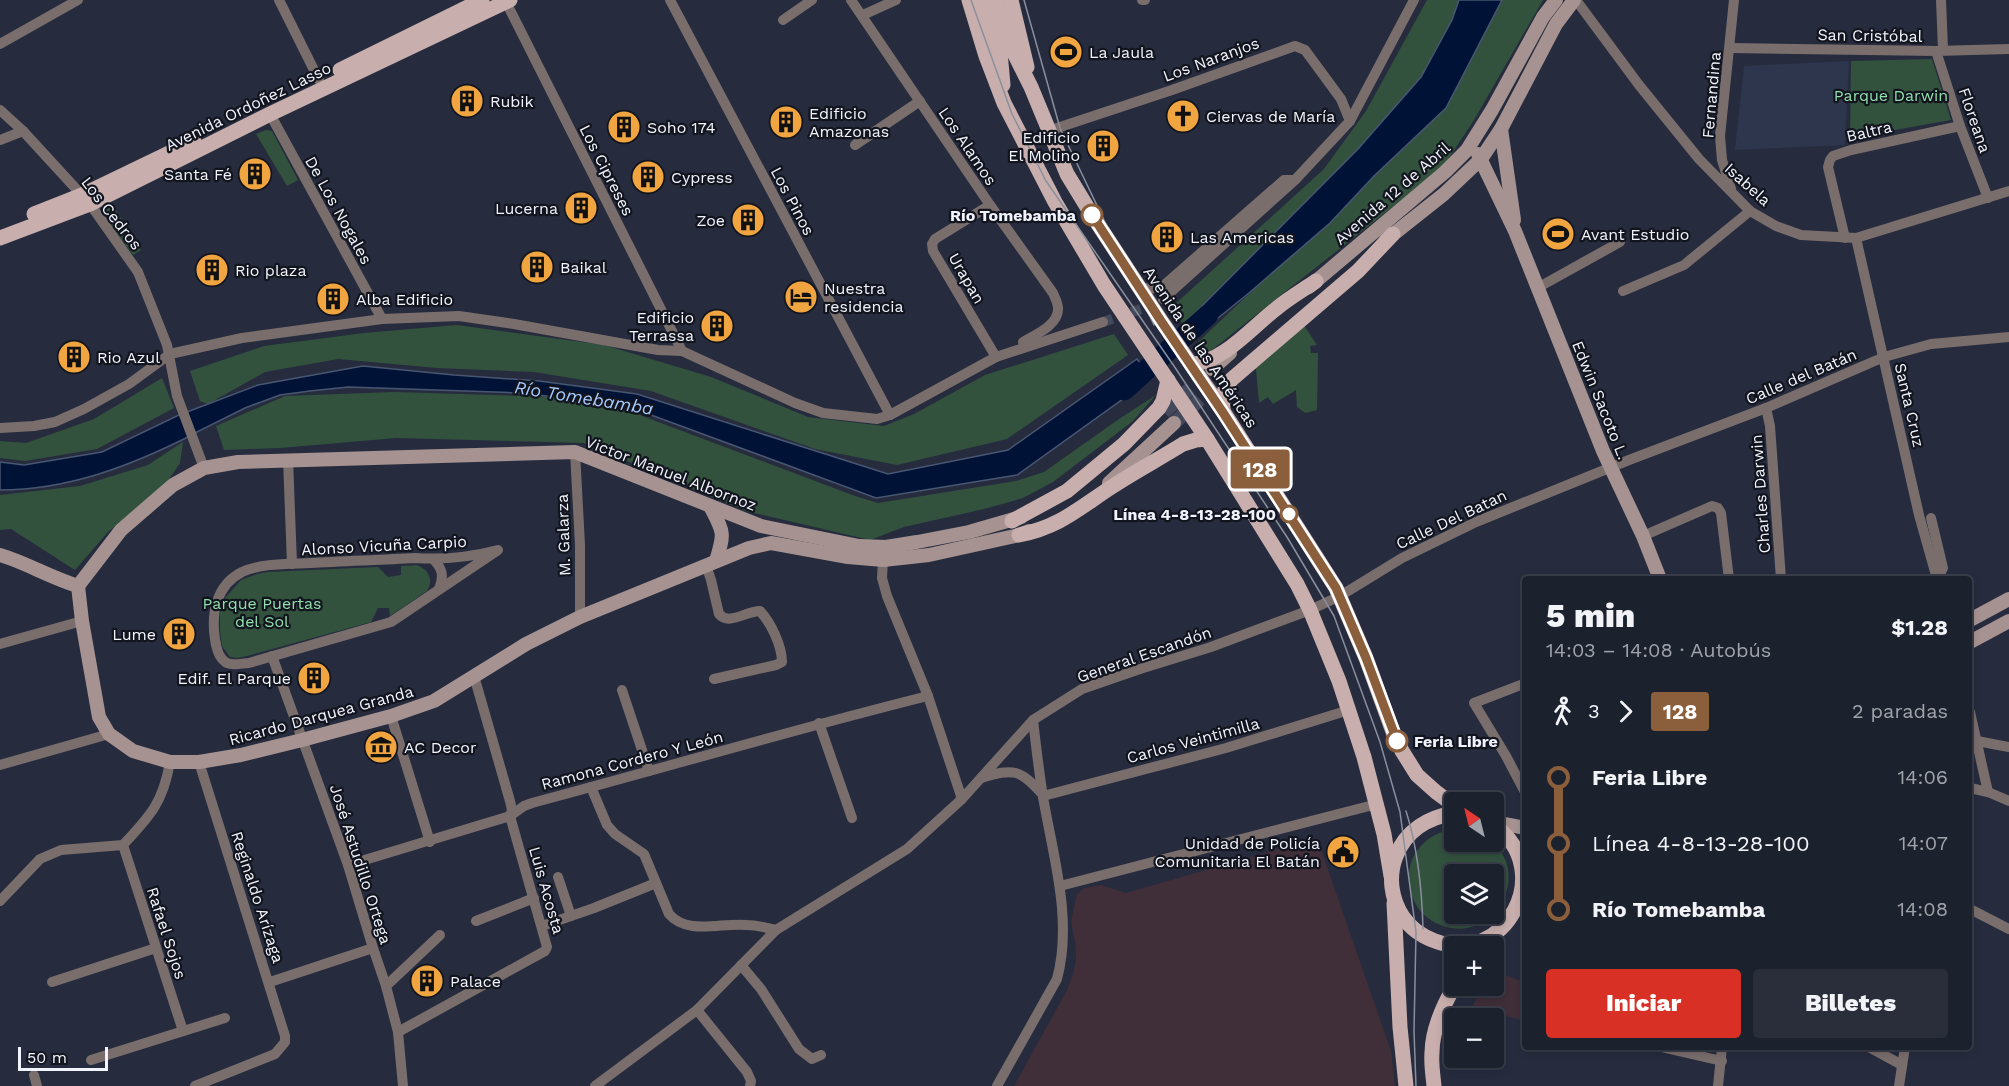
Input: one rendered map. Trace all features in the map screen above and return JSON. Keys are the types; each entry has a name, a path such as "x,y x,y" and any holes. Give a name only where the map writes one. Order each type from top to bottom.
{"main road":[{"name":"Avenida Ordoñez Lasso","path":"0,227 86,200 319,80 482,0"},
{"path":"969,0 986,56 1004,103 1071,230 1104,285 1207,439 1297,584 1310,610 1349,710 1377,804 1389,858 1406,1086"},
{"path":"984,0 999,52 1004,103"},
{"name":"Avenida de las Américas","path":"996,0 1008,41 1031,87 1067,174 1340,596 1402,751 1417,775 1444,799"},
{"name":"Avenida de las Américas","path":"1011,0 1031,87"},
{"name":"Avenida 12 de Abril","path":"1316,281 1445,172 1473,141 1543,18 1556,0"},
{"name":"Avenida 12 de Abril","path":"1393,234 1444,194 1480,159 1501,129 1556,24 1575,0"},
{"name":"Avenida Ordoñez Lasso","path":"0,238 270,114 507,1"},
{"name":"Edwin Sacoto L.","path":"1501,129 1515,231"},
{"name":"Edwin Sacoto L.","path":"1473,141 1515,231 1610,468 1643,536 1659,576"},
{"path":"1220,381 1393,234"},
{"path":"1222,411 1222,398 1232,379 1358,271 1393,234"},
{"path":"1191,363 1206,362 1214,358 1278,307 1316,281"},
{"path":"1212,369 1316,281"},
{"path":"1012,521 1067,490 1124,444 1159,408 1163,401 1167,379"},
{"name":"Victor Manuel Albornoz","path":"78,586 121,530 173,485 204,468 238,462 575,452 761,526 859,546 886,547 958,534 1012,521 1054,504 1078,489 1169,417 1113,480 1060,516 1019,535 929,555 883,560 848,557 771,543"},
{"path":"1019,535 1036,532 1057,524 1183,444 1207,439"},
{"path":"710,506 723,534 723,540 711,563"},
{"path":"734,554 729,549 727,540 733,529 744,519"},
{"name":"Ricardo Darquea Granda","path":"109,734 133,751 170,762 199,762 241,755 390,716 434,702 526,644 580,617 734,554 771,543"},
{"path":"0,555 78,586 99,717 109,734"},
{"path":"1972,619 2009,599"},
{"path":"1972,641 2009,621"},
{"path":"1391,876 1397,851 1412,831 1425,822 1444,815"},
{"path":"1504,825 1522,828"},
{"path":"1504,832 1520,859 1522,876"},
{"path":"1393,897 1398,910 1411,927 1424,937 1442,944 1461,945 1480,941 1496,932"},
{"path":"1493,936 1508,921 1521,902"},
{"path":"1434,1086 1431,1051 1449,996"}],"street":[{"path":"0,44 78,0"},
{"path":"279,0 319,80"},
{"name":"Los Pinos","path":"670,0 890,415"},
{"path":"783,20 812,0"},
{"name":"Los Alamos","path":"851,0 990,206 1053,293 1058,309 1056,319 1044,330 1000,355"},
{"path":"862,15 896,0"},
{"path":"1163,299 1295,180 1350,121 1414,0"},
{"name":"Isabela","path":"1575,0 1699,159 1732,190 1750,211 1776,226 1801,235 1850,238 2009,191"},
{"name":"Fernandina","path":"1732,190 1722,160 1720,136 1734,0"},
{"name":"Floreana","path":"1941,0 1940,50 1960,126 1988,198"},
{"name":"Los Cipreses","path":"507,1 682,351"},
{"name":"Los Naranjos","path":"1048,131 1295,46 1305,50 1335,90 1350,121"},
{"name":"San Cristóbal","path":"1730,48 2009,49"},
{"path":"855,145 920,101"},
{"name":"Los Cedros","path":"0,110 23,131 86,200 138,272 170,354 177,396 204,468"},
{"name":"De Los Nogales","path":"270,114 382,319"},
{"name":"Baltra","path":"1850,238 1828,167 1833,156 1960,126"},
{"path":"0,140 23,131"},
{"path":"1139,286 1148,289 1161,287 1284,180 1295,180"},
{"name":"Urapan","path":"990,206 935,239 932,244 933,251 1000,355"},
{"path":"1623,291 1684,265 1750,211"},
{"name":"Santa Cruz","path":"1850,238 1884,357 1936,576"},
{"path":"1539,288 1620,242"},
{"path":"0,429 55,422 129,384 170,354 242,338 382,319 459,316 658,350 682,351 795,404 823,413 877,419 890,415 1000,355 1102,322"},
{"name":"Calle del Batán","path":"1610,468 1766,408 1884,357 1931,344 2009,337"},
{"name":"Charles Darwin","path":"1766,408 1770,426 1782,576"},
{"name":"M. Galarza","path":"575,452 580,545 580,617"},
{"path":"288,459 292,564"},
{"name":"Calle Del Batan","path":"1310,610 1340,596 1431,542 1506,509 1610,468"},
{"path":"1643,536 1712,506 1718,508 1721,513 1729,576"},
{"name":"Santa Cruz","path":"1931,518 1943,568 1939,576"},
{"name":"Alonso Vicuña Carpio","path":"498,550 391,622 249,663 232,664 222,659 216,644 213,614 218,598 226,585 241,573 256,567 292,564 434,559 476,555 498,550"},
{"path":"434,559 442,572 439,589"},
{"path":"883,560 882,578 887,596 928,696 962,799"},
{"path":"711,563 711,580 722,618 727,620 760,611 767,619 782,655 782,662 776,665 714,679"},
{"name":"General Escandón","path":"595,1086 697,1010 776,930 907,849 962,799 1033,720 1082,689 1211,647 1310,610"},
{"path":"0,644 82,621"},
{"name":"José Astudillo Ortega","path":"272,656 348,865 386,986 398,1032 403,1086"},
{"name":"Luis Acosta","path":"398,1032 545,951 547,943 510,816 512,810 510,801 474,676"},
{"path":"1522,685 1474,704 1522,786"},
{"path":"622,690 649,771"},
{"name":"Ramona Cordero Y León","path":"348,865 510,816 532,803 819,723 928,696"},
{"name":"Carlos Veintimilla","path":"1043,795 1226,748 1349,710"},
{"path":"390,716 430,842"},
{"path":"997,1086 1057,979 1062,963 1060,886 1043,795 1033,720"},
{"path":"1972,720 1988,792"},
{"path":"819,723 852,818"},
{"path":"0,765 109,734"},
{"path":"1977,741 2009,747"},
{"path":"0,901 40,859 61,850 123,845 152,814 166,782 170,762"},
{"name":"Reginaldo Arízaga","path":"195,1086 275,1054 285,1042 270,982 199,762"},
{"path":"980,778 1006,771 1022,774 1043,795"},
{"path":"591,787 607,825 615,834 644,854 669,914 675,921 702,926 747,924 776,930"},
{"path":"1972,788 2009,801"},
{"path":"1060,886 1377,804"},
{"name":"Rafael Sojos","path":"123,845 183,1031"},
{"path":"558,877 571,916"},
{"path":"542,926 656,883"},
{"path":"476,921 534,898"},
{"path":"1972,910 2009,929"},
{"path":"386,986 440,935"},
{"path":"52,982 156,948"},
{"path":"270,982 373,948"},
{"path":"741,965 761,989 799,1050 812,1059 821,1055"},
{"path":"697,1010 747,1072 751,1081 750,1086"},
{"path":"91,1060 225,1018"},
{"path":"1674,1050 1722,1061"},
{"path":"1718,1086 1722,1050"},
{"path":"1874,1050 1902,1065"},
{"path":"1899,1086 1904,1050"},
{"path":"34,1074 37,1086"}],"shaded area":[{"path":"1849,61 1845,145 1735,150 1744,66"},
{"path":"1317,838 1391,1051 1395,1086 1014,1086 1067,990 1073,974 1076,948 1071,921 1077,894 1084,888 1101,885 1126,893"},
{"path":"1504,974 1522,982 1522,1020 1504,1015 1504,1008 1472,1007 1478,996 1504,996"}],"green space":[{"path":"1427,0 1459,0 1444,42 1403,103 1183,325 1173,306 1324,169 1366,111"},
{"path":"1502,0 1543,0 1474,120 1443,167 1204,356 1198,342 1446,108"},
{"name":"Parque Darwin","path":"1932,59 1951,120 1850,138 1851,61"},
{"path":"266,130 272,131 298,180 287,186 256,134"},
{"path":"112,204 141,250 133,255 102,209"},
{"path":"1303,324 1317,345 1310,346 1311,353 1318,353 1317,410 1305,413 1297,407 1296,390 1273,404 1268,397 1259,403 1256,369 1253,364"},
{"path":"457,325 604,345 711,377 808,417 884,426 914,414 985,375 1114,334 1128,355 1007,439 897,465 815,449 651,391 534,372 437,368 338,359 265,372 208,404 200,401 190,371 264,346 364,333"},
{"path":"162,378 174,408 97,449 25,461 0,458 0,441 26,443 94,419"},
{"path":"394,392 559,397 629,411 878,503 1016,481 1044,472 1156,395 1133,421 1053,482 1023,498 904,527 870,540 746,511 584,443 396,438 280,448 224,450 216,426 285,396"},
{"path":"183,442 180,463 167,482 107,533 75,570 11,529 0,530 0,495 80,486 148,465"},
{"name":"Parque Puertas del Sol","path":"417,565 429,576 430,583 427,591 390,616 389,608 378,608 371,622 237,658 230,657 222,646 220,612 222,604 241,580 268,572 378,567 388,577 401,575 401,566"},
{"path":"1444,832 1444,852 1500,852 1504,857 1509,874 1504,897 1504,864 1444,864 1444,924 1478,924 1472,927 1455,929 1436,923 1423,914 1414,901 1409,880 1412,860 1419,848 1435,835"}],"water":[{"path":"1459,0 1502,0 1446,108 1374,176 1330,223 1192,339 1183,325 1358,149 1421,77 1452,20"},
{"path":"1137,359 1152,378 1017,475 876,498 643,412 589,401 521,393 348,387 280,395 245,408 195,433 187,412 258,385 363,366 539,381 637,394 888,474 1008,450"},
{"path":"183,413 190,436 145,457 74,481 50,486 0,490 0,462 24,465 102,452"}],"waterway":[{"name":"Río Tomebamba","path":"1124,390 1208,315"}],"tunnel":[{"path":"1103,322 1155,304"},
{"path":"1164,412 1208,373"},
{"path":"1174,423 1220,381"}],"tram line":[{"path":"971,0 1012,114 1046,181 1174,366 1287,537 1334,616 1380,742 1400,812 1416,932 1414,1031 1416,1086"},
{"path":"1024,0 1060,128 1154,325"},
{"path":"1406,811 1419,870 1423,929"}],"bus line":[{"name":"128","path":"1092,215 1336,588 1366,658 1397,741"}],"place":[{"name":"La Jaula","path":"1066,52"},
{"name":"Rubik","path":"467,101"},
{"name":"Ciervas de María","path":"1183,116"},
{"name":"Edificio Amazonas","path":"786,122"},
{"name":"Soho 174","path":"624,127"},
{"name":"Edificio El Molino","path":"1103,146"},
{"name":"Santa Fé","path":"255,174"},
{"name":"Cypress","path":"648,177"},
{"name":"Lucerna","path":"581,208"},
{"name":"Río Tomebamba","path":"1092,215"},
{"name":"Zoe","path":"748,220"},
{"name":"Avant Estudio","path":"1558,234"},
{"name":"Las Americas","path":"1167,237"},
{"name":"Baikal","path":"537,267"},
{"name":"Rio plaza","path":"212,270"},
{"name":"Nuestra residencia","path":"801,297"},
{"name":"Alba Edificio","path":"333,299"},
{"name":"Edificio Terrassa","path":"717,326"},
{"name":"Rio Azul","path":"74,357"},
{"name":"Línea 4-8-13-28-100","path":"1289,514"},
{"name":"Lume","path":"179,634"},
{"name":"Edif. El Parque","path":"314,678"},
{"name":"Feria Libre","path":"1397,741"},
{"name":"AC Decor","path":"381,747"},
{"name":"Unidad de Policía Comunitaria El Batán","path":"1343,852"},
{"name":"Palace","path":"427,981"}]}
